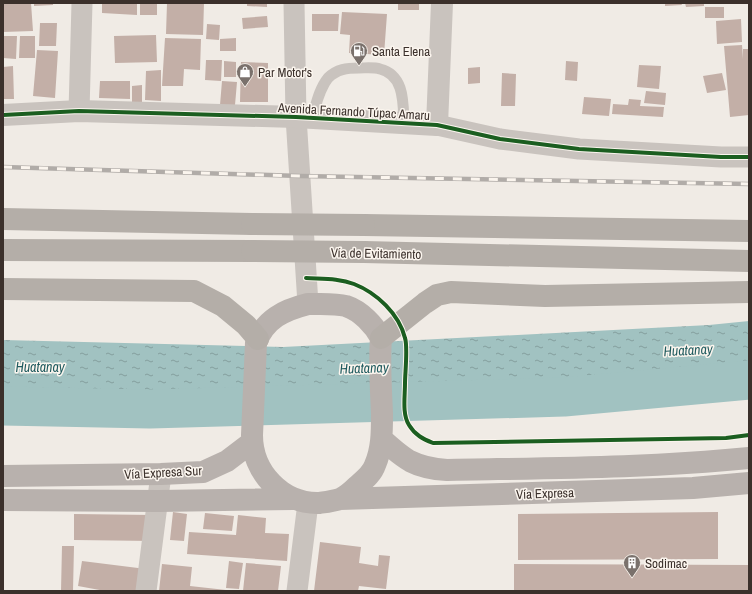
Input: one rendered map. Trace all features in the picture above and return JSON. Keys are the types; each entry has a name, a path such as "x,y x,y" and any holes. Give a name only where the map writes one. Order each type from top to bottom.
{"highway":[{"path":"3,220 749,231"},
{"name":"Vía de Evitamiento","path":"3,250 364,252 749,261"},
{"path":"3,289 194,291 223,306 246,325 257,341"},
{"path":"381,339 425,303 437,296 451,292 545,296 749,292"}],"main road":[{"path":"3,500 326,502 340,499 367,478 375,467 380,453 382,435 381,339 376,329 365,318 346,306 308,304 291,308 272,319 263,330 257,341 252,439 256,458 262,472 274,486 301,501"},
{"name":"Vía Expresa","path":"382,435 400,456 413,464 431,469 597,467 706,462 749,458"},
{"name":"Vía Expresa Sur","path":"3,476 202,472 227,461 252,439"},
{"name":"Vía Expresa","path":"340,499 693,488 749,483"}],"street":[{"path":"79,111 82,3"},
{"path":"294,3 304,117 308,304"},
{"path":"437,125 442,3"},
{"name":"Avenida Fernando Túpac Amaru","path":"3,115 79,111 304,117 437,125 500,139 579,149 721,157 749,156"},
{"path":"146,591 161,474"},
{"path":"297,591 301,501"}],"lane":[{"path":"304,117 322,87 335,72 344,68 380,69 392,74 398,83 403,96 404,123"}],"water":[{"name":"Huatanay","path":"749,321 749,380 564,397 150,409 3,406 3,340 283,347 709,325"}],"building":[{"path":"3,3 31,3 33,31 3,32"},
{"path":"34,3 53,3 53,5 34,6"},
{"path":"102,3 137,3 137,15 102,13"},
{"path":"140,3 157,3 157,15 140,15"},
{"path":"167,3 204,3 203,35 166,34"},
{"path":"247,3 267,3 267,7 247,6"},
{"path":"398,3 419,3 419,10 398,10"},
{"path":"665,3 681,3 682,5 665,6"},
{"path":"685,3 704,3 704,6 686,7"},
{"path":"705,7 724,7 724,18 705,18"},
{"path":"342,12 387,14 384,55 349,53 350,35 340,34"},
{"path":"312,14 339,14 338,31 312,31"},
{"path":"267,16 268,27 243,29 242,18"},
{"path":"741,19 742,42 717,44 716,21"},
{"path":"40,23 57,23 56,46 39,46"},
{"path":"207,24 220,25 219,40 206,39"},
{"path":"156,35 157,62 115,63 114,36"},
{"path":"3,36 17,36 16,59 3,58"},
{"path":"20,36 35,36 35,58 19,58"},
{"path":"165,38 201,39 200,70 184,69 183,86 162,86"},
{"path":"236,38 236,51 220,51 220,39"},
{"path":"742,45 743,59 743,49 749,49 749,115 730,117 724,46"},
{"path":"37,50 58,51 55,98 33,96"},
{"path":"206,60 222,60 221,81 205,80"},
{"path":"224,61 236,62 236,77 224,77"},
{"path":"566,61 578,62 577,81 565,80"},
{"path":"241,62 268,63 268,102 240,102"},
{"path":"639,65 661,66 659,89 637,87"},
{"path":"13,66 14,99 3,99 3,67"},
{"path":"480,67 480,83 468,84 468,68"},
{"path":"161,70 161,101 145,100 146,71"},
{"path":"502,73 516,74 515,106 501,106"},
{"path":"722,73 726,90 707,93 703,76"},
{"path":"100,81 130,81 130,99 99,98"},
{"path":"222,81 237,82 235,105 220,105"},
{"path":"142,85 142,102 132,103 132,86"},
{"path":"646,91 666,93 665,105 644,103"},
{"path":"584,97 611,99 609,116 582,114"},
{"path":"629,99 641,100 640,106 664,107 663,117 612,114 613,104 628,105"},
{"path":"173,512 187,514 184,541 170,540"},
{"path":"718,512 718,559 518,560 518,514"},
{"path":"205,513 234,516 232,531 203,529"},
{"path":"74,514 153,515 153,541 74,540"},
{"path":"238,515 266,518 265,533 289,534 287,561 187,554 189,532 236,535"},
{"path":"320,542 361,547 359,563 378,566 379,555 390,556 386,589 359,586 358,591 314,591"},
{"path":"62,546 74,546 73,591 61,591"},
{"path":"82,561 146,569 143,591 105,591 78,586"},
{"path":"229,561 243,563 239,589 226,588"},
{"path":"246,563 281,566 278,591 243,591"},
{"path":"162,564 192,567 190,586 226,591 159,591"},
{"name":"Sodimac","path":"514,564 749,565 749,591 514,591"}],"waterway":[{"path":"3,406 150,409 564,397 749,380"}],"railway":[{"path":"3,167 300,176 749,184"}],"cycle path":[{"path":"3,115 79,111 296,117 437,125 500,139 579,149 721,157 749,157"},
{"path":"306,278 336,280 354,284 371,293 386,305 398,321 406,342 405,416 411,428 417,434 433,443 726,438 749,435"}],"place":[{"name":"Santa Elena","path":"359,66"},
{"name":"Par Motor's","path":"245,87"},
{"name":"Sodimac","path":"632,578"}]}
